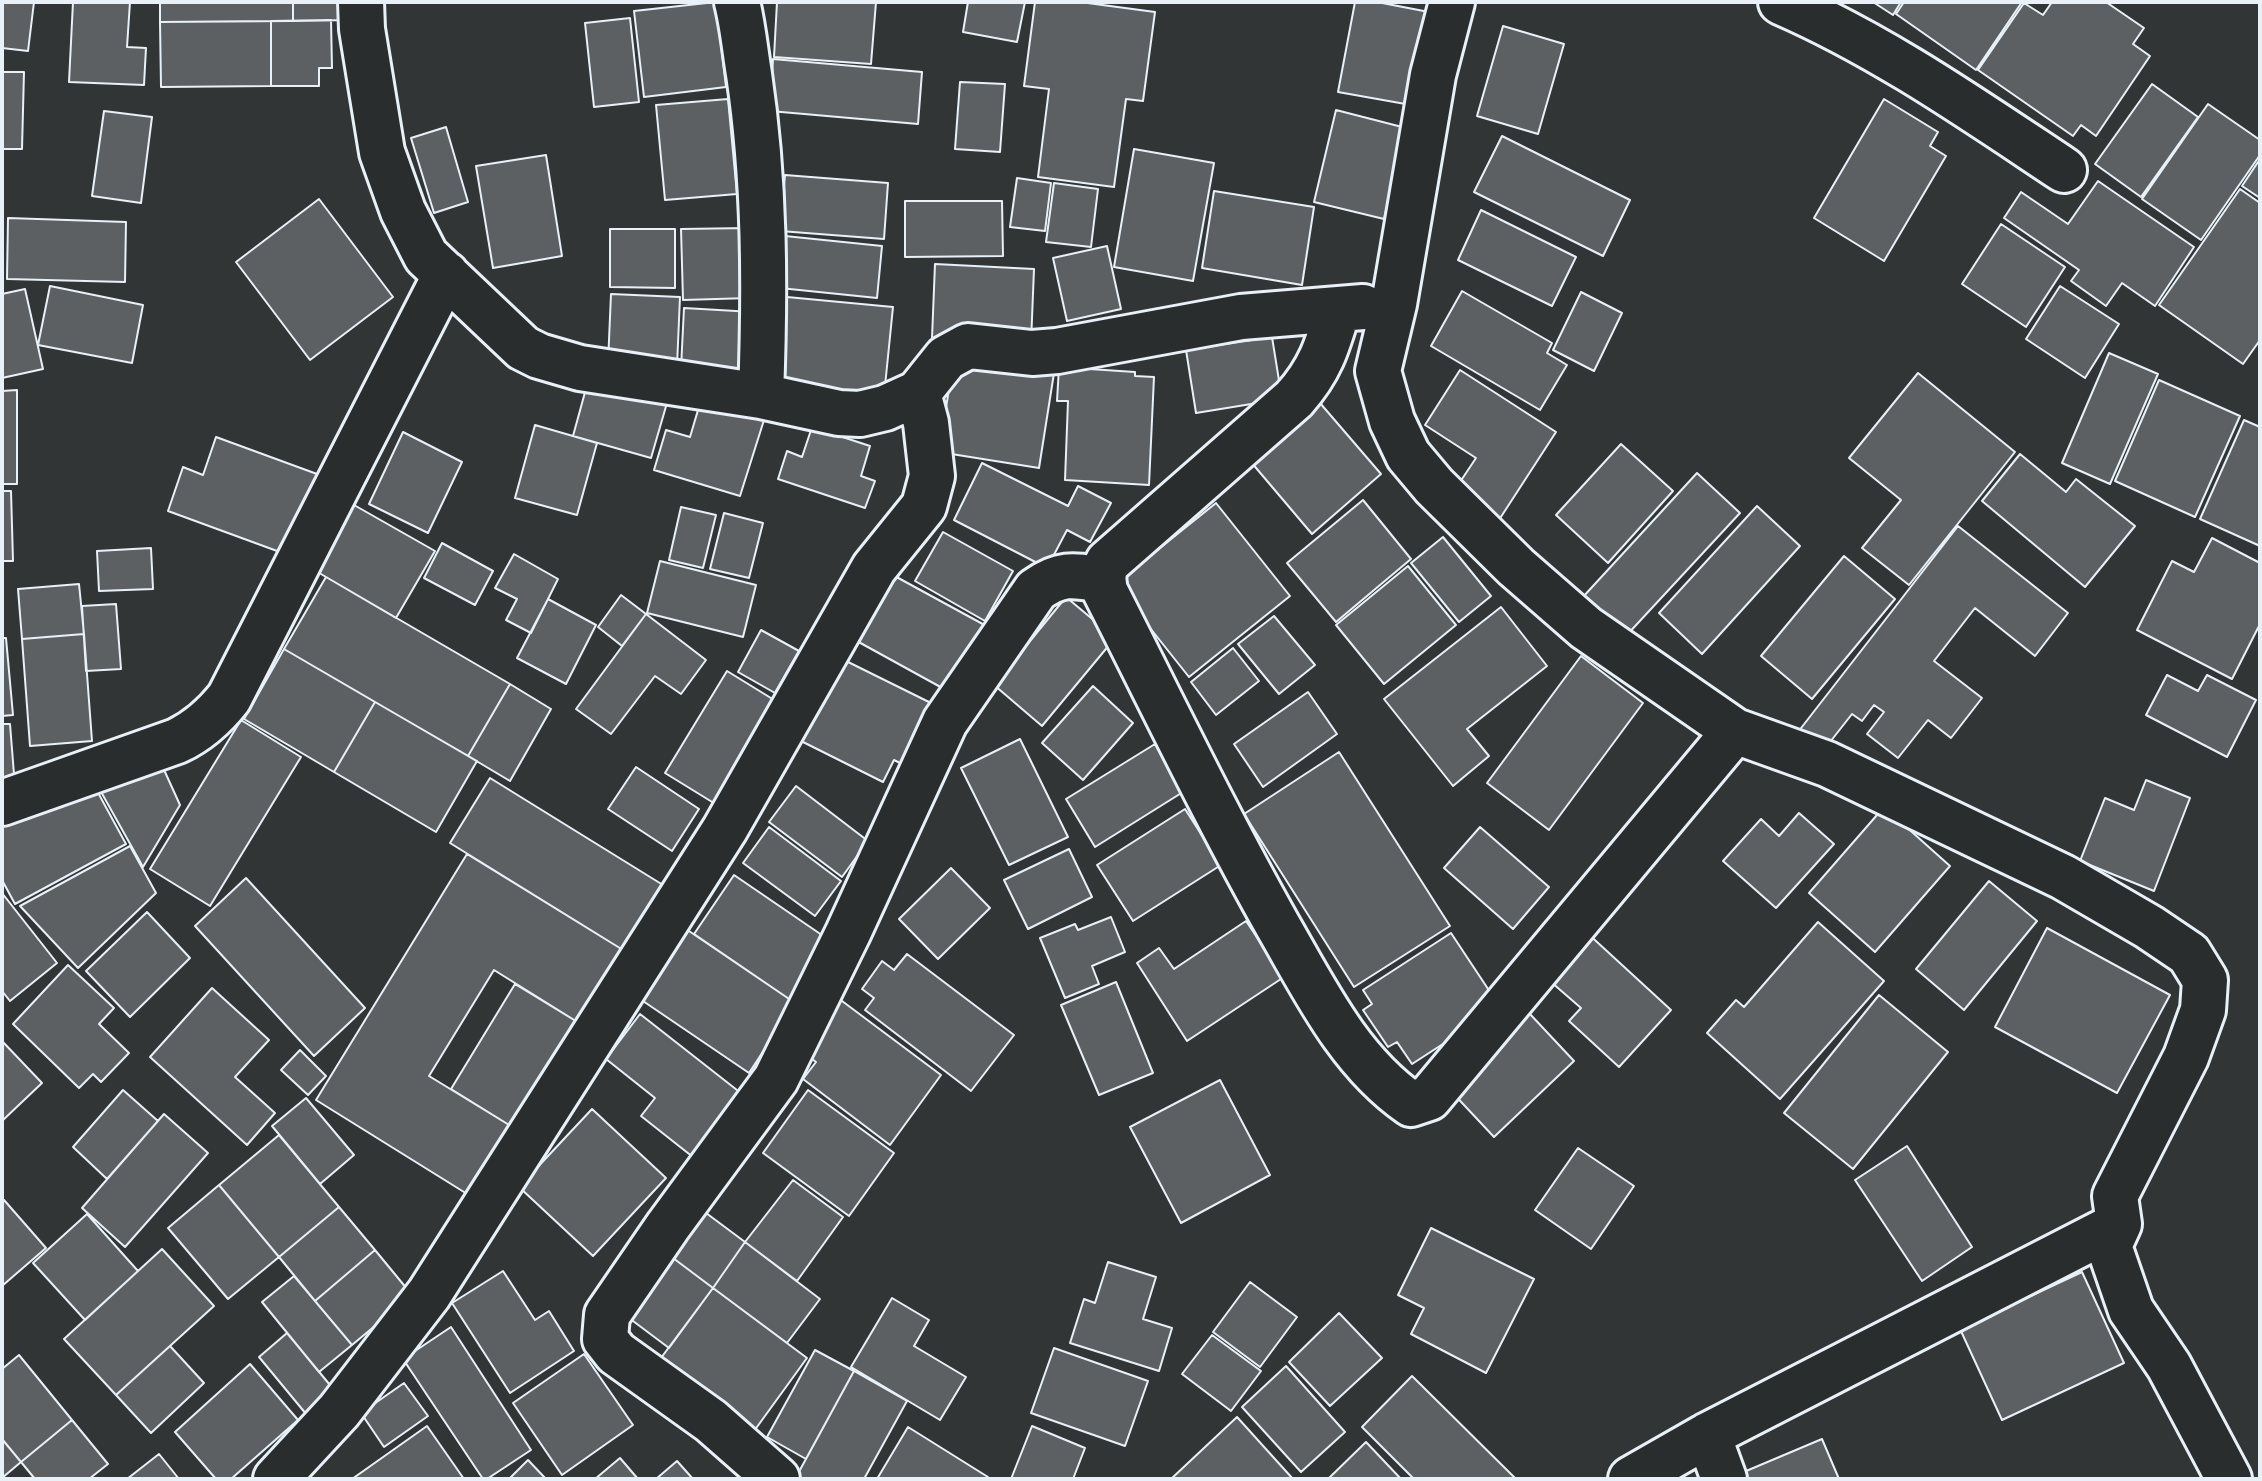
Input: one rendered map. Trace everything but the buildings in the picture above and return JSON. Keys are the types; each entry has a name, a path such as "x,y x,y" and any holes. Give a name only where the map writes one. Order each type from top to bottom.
{"street":[{"path":"361,2 362,29 382,152 403,211 426,256 523,348 580,368 761,396 839,413 860,414 885,408 918,393 946,358 968,346 1032,353 1057,351 1241,317 1394,304"},
{"path":"737,2 757,129 763,208 761,396"},
{"path":"1452,2 1433,75 1394,304 1378,371 1392,421 1408,455 1454,507 1586,628 1735,731 1827,764 2063,877 2189,954 2205,980 2203,1010 2186,1057 2115,1196 2119,1224 2109,1246 2131,1310 2169,1366 2229,1479"},
{"path":"1781,2 1836,26 1939,87 2064,170"},
{"path":"2,803 191,735 219,710 229,698 446,274"},
{"path":"1338,310 1325,355 1313,378 1294,399 1108,562 1103,580 1105,591 1234,848 1312,984 1362,1062 1411,1104 1429,1098 1735,731"},
{"path":"276,1479 339,1411 429,1294 725,829 874,568 924,506 932,476 926,423 918,393"},
{"path":"777,1479 711,1421 616,1353 605,1339 607,1315 776,1079 848,933 945,722 1036,590 1054,578 1075,575 1103,580"},
{"path":"1631,1479 1708,1435 2119,1224"},
{"path":"1708,1435 1724,1479"}]}
